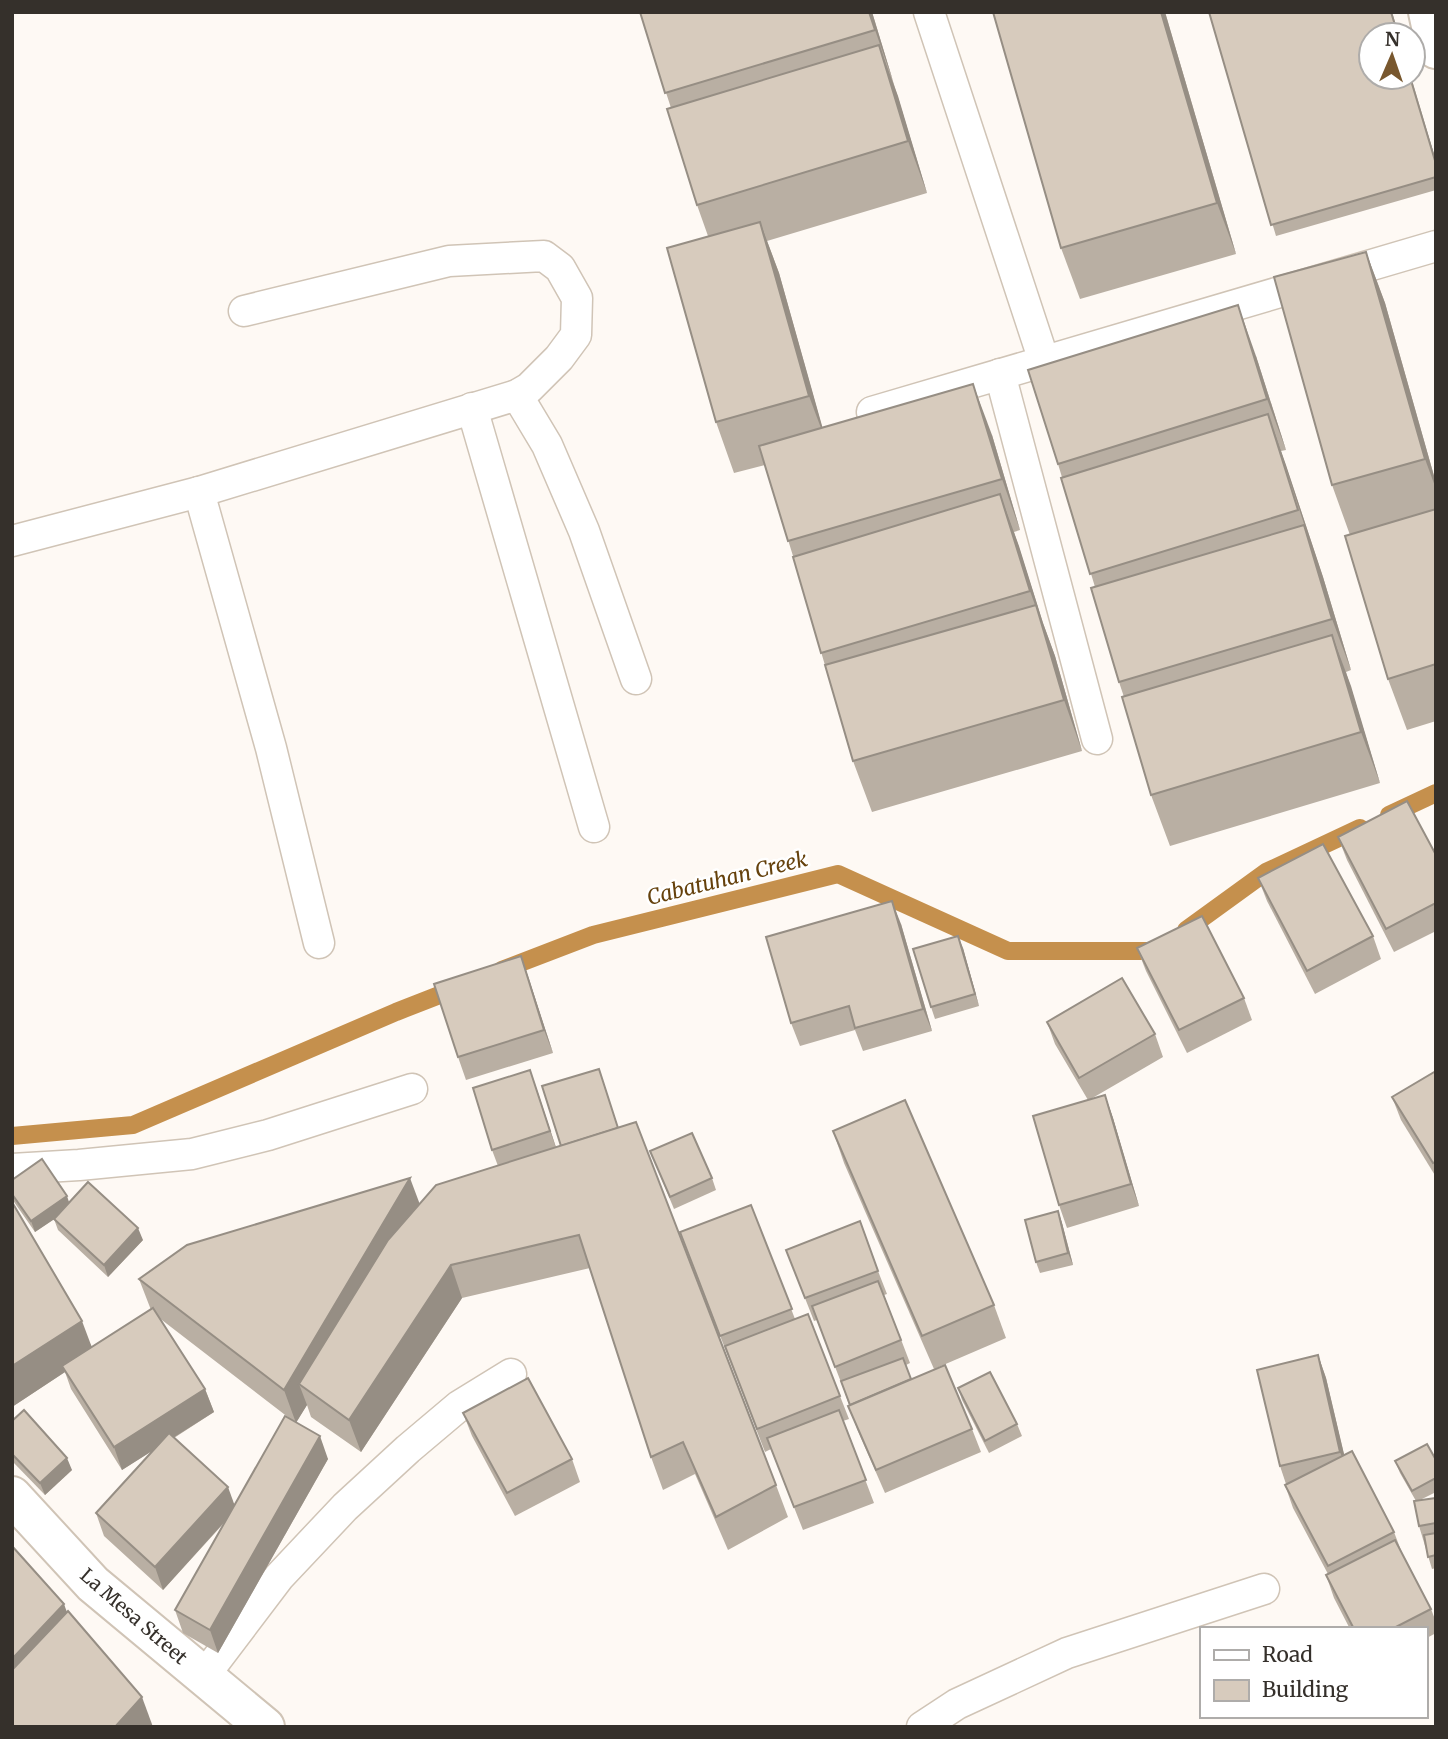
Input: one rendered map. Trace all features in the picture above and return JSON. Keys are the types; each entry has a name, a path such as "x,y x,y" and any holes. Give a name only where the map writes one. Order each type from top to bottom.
{"street":[{"path":"1428,12 1436,49"},
{"name":"La Mesa Street","path":"12,1496 93,1584 265,1727"}],"lane":[{"path":"929,12 1044,362"},
{"path":"872,412 1436,246"},
{"path":"12,541 199,492 517,395 529,388 559,358 576,335 577,298 560,268 544,256 449,261 244,311"},
{"path":"1000,374 1097,739"},
{"path":"517,395 547,445 584,530 636,679"},
{"path":"472,408 594,827"},
{"path":"199,492 271,748 319,943"},
{"path":"12,1168 79,1165 192,1154 268,1135 412,1089"},
{"path":"204,1676 279,1577 345,1507 459,1406 511,1374"},
{"path":"922,1727 957,1704 1067,1653 1264,1589"}],"building":[{"path":"640,12 869,12 875,30 665,93"},
{"path":"993,12 1161,12 1217,203 1061,248"},
{"path":"1209,12 1391,12 1394,21 1357,21 1357,91 1414,91 1436,164 1436,177 1271,225"},
{"path":"879,45 908,141 697,205 667,109"},
{"path":"760,222 809,396 716,422 667,248"},
{"path":"1366,252 1425,459 1332,485 1274,277"},
{"path":"1238,305 1267,399 1058,464 1028,370"},
{"path":"973,384 1002,479 788,541 759,446"},
{"path":"1268,414 1298,510 1090,574 1061,478"},
{"path":"1000,494 1030,591 821,653 793,557"},
{"path":"1436,509 1436,664 1388,679 1345,536"},
{"path":"1304,525 1332,619 1119,682 1091,588"},
{"path":"1036,605 1064,700 853,761 825,665"},
{"path":"1332,635 1361,732 1151,795 1122,697"},
{"path":"1407,801 1436,855 1436,903 1386,929 1338,837"},
{"path":"1323,844 1373,936 1307,971 1258,878"},
{"path":"892,901 923,1009 855,1028 849,1006 791,1023 766,937"},
{"path":"1202,916 1244,998 1179,1030 1137,948"},
{"path":"958,936 975,994 931,1007 913,949"},
{"path":"521,956 544,1030 458,1057 434,984"},
{"path":"1122,978 1155,1034 1079,1078 1047,1022"},
{"path":"599,1069 618,1128 561,1146 542,1086"},
{"path":"530,1070 550,1131 492,1150 473,1088"},
{"path":"1436,1071 1436,1162 1433,1163 1392,1097"},
{"path":"1105,1095 1131,1184 1059,1205 1033,1116"},
{"path":"905,1100 994,1305 922,1336 833,1131"},
{"path":"636,1122 776,1485 716,1517 683,1442 651,1457 579,1235 451,1265 349,1420 299,1384 388,1240 436,1185"},
{"path":"692,1133 712,1178 670,1197 650,1151"},
{"path":"42,1159 67,1196 31,1221 12,1194 12,1180"},
{"path":"410,1178 284,1390 139,1279 187,1245"},
{"path":"88,1182 138,1228 104,1265 54,1219"},
{"path":"12,1202 82,1321 12,1366"},
{"path":"751,1205 792,1309 720,1336 680,1232"},
{"path":"1058,1211 1068,1253 1036,1262 1025,1220"},
{"path":"860,1221 878,1271 805,1298 786,1250"},
{"path":"878,1281 901,1340 835,1367 812,1306"},
{"path":"153,1308 205,1389 114,1447 62,1366"},
{"path":"808,1314 840,1396 757,1429 725,1346"},
{"path":"1318,1355 1340,1452 1280,1466 1257,1370"},
{"path":"903,1358 911,1379 850,1405 841,1381"},
{"path":"945,1365 972,1429 876,1470 848,1406"},
{"path":"990,1372 1017,1424 985,1441 958,1388"},
{"path":"528,1378 572,1459 507,1493 463,1413"},
{"path":"24,1410 67,1458 40,1483 12,1454 12,1421"},
{"path":"839,1410 866,1480 794,1507 767,1438"},
{"path":"285,1416 320,1436 210,1630 175,1610"},
{"path":"169,1433 228,1487 155,1567 96,1513"},
{"path":"1427,1444 1436,1460 1436,1478 1412,1491 1395,1461"},
{"path":"1352,1451 1394,1532 1328,1566 1285,1485"},
{"path":"1436,1498 1436,1523 1419,1526 1414,1501"},
{"path":"1436,1533 1436,1555 1428,1557 1424,1535"},
{"path":"1395,1540 1431,1609 1396,1627 1353,1627 1326,1575"},
{"path":"12,1546 64,1604 12,1659"},
{"path":"68,1611 142,1697 115,1727 12,1727 12,1670"}],"waterway":[{"name":"Cabatuhan Creek","path":"1389,815 1436,793"},
{"name":"Cabatuhan Creek","path":"1186,930 1266,872 1360,828"},
{"name":"Cabatuhan Creek","path":"502,970 593,935 838,874 1008,951 1160,949"},
{"name":"Cabatuhan Creek","path":"12,1136 133,1125 460,987"}]}
